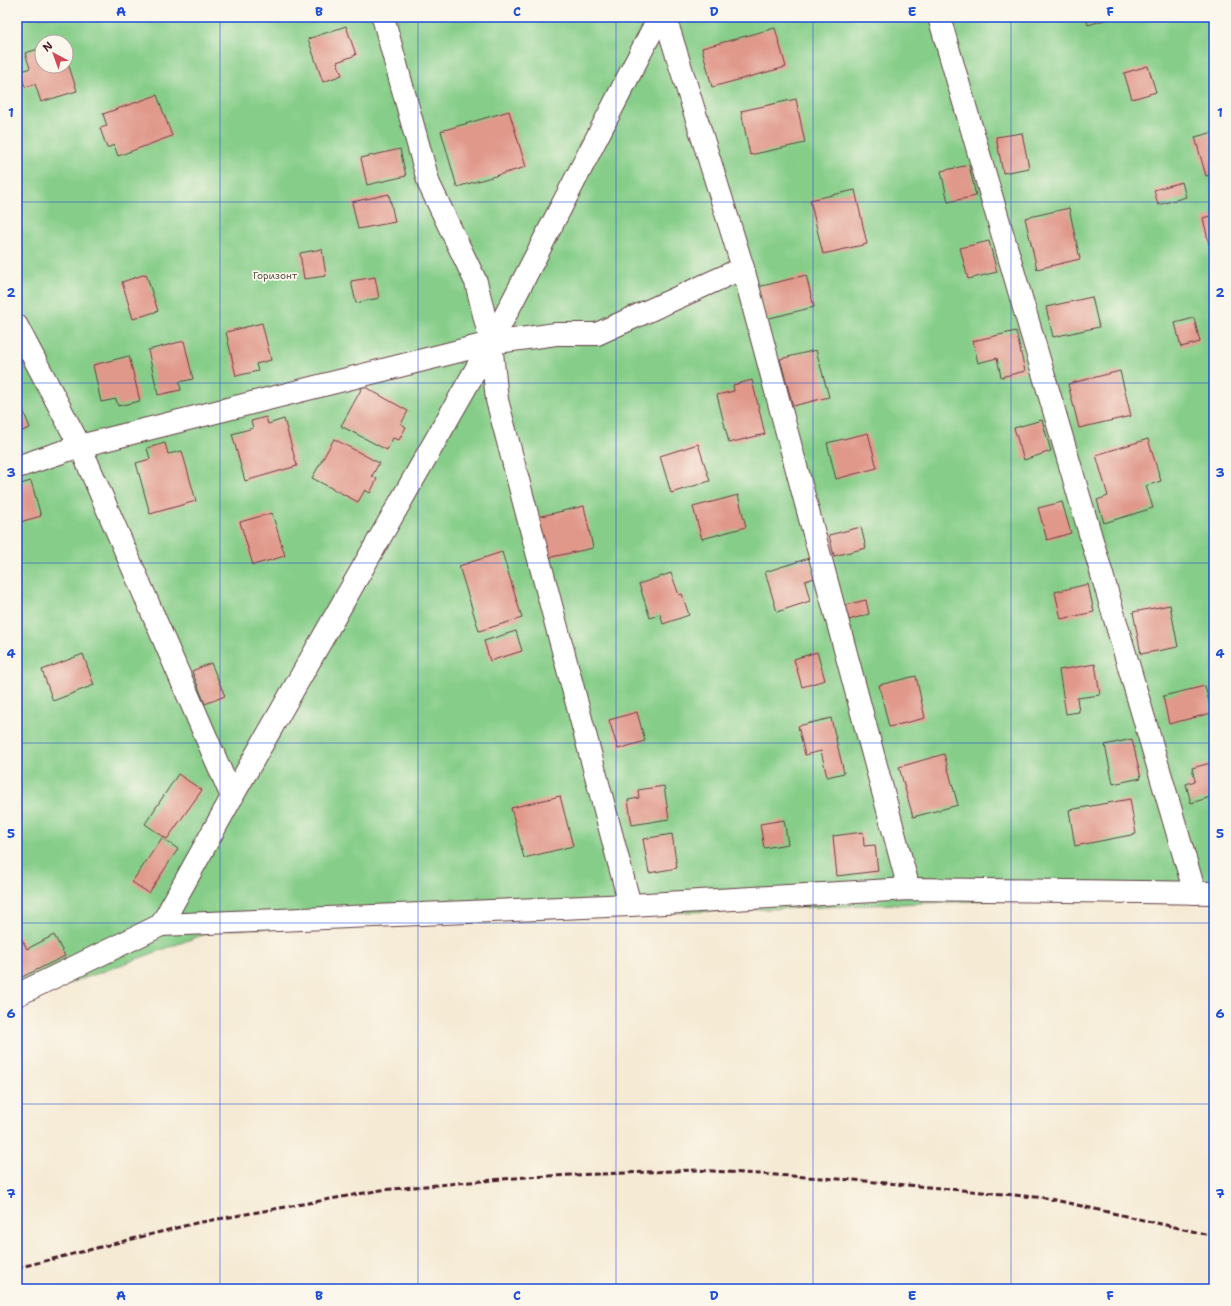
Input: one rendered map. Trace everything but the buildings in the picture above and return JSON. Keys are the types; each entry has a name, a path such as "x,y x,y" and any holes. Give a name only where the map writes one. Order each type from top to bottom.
{"lane":[{"path":"383,17 430,184 476,282 491,343 497,400 630,905"},
{"path":"161,925 232,797 491,343 659,17"},
{"path":"665,17 743,268 909,889"},
{"path":"17,995 161,925 630,905 909,889 1204,893 939,17"},
{"path":"17,467 80,446 491,343 556,334 597,334 743,268"},
{"path":"17,326 80,446 232,797"}],"green space":[{"name":"Горизонт","path":"17,17 1214,17 1214,892 216,930 17,1003"}],"railway":[{"path":"17,1268 196,1223 381,1190 526,1177 696,1170 854,1180 1046,1198 1214,1236"}]}
